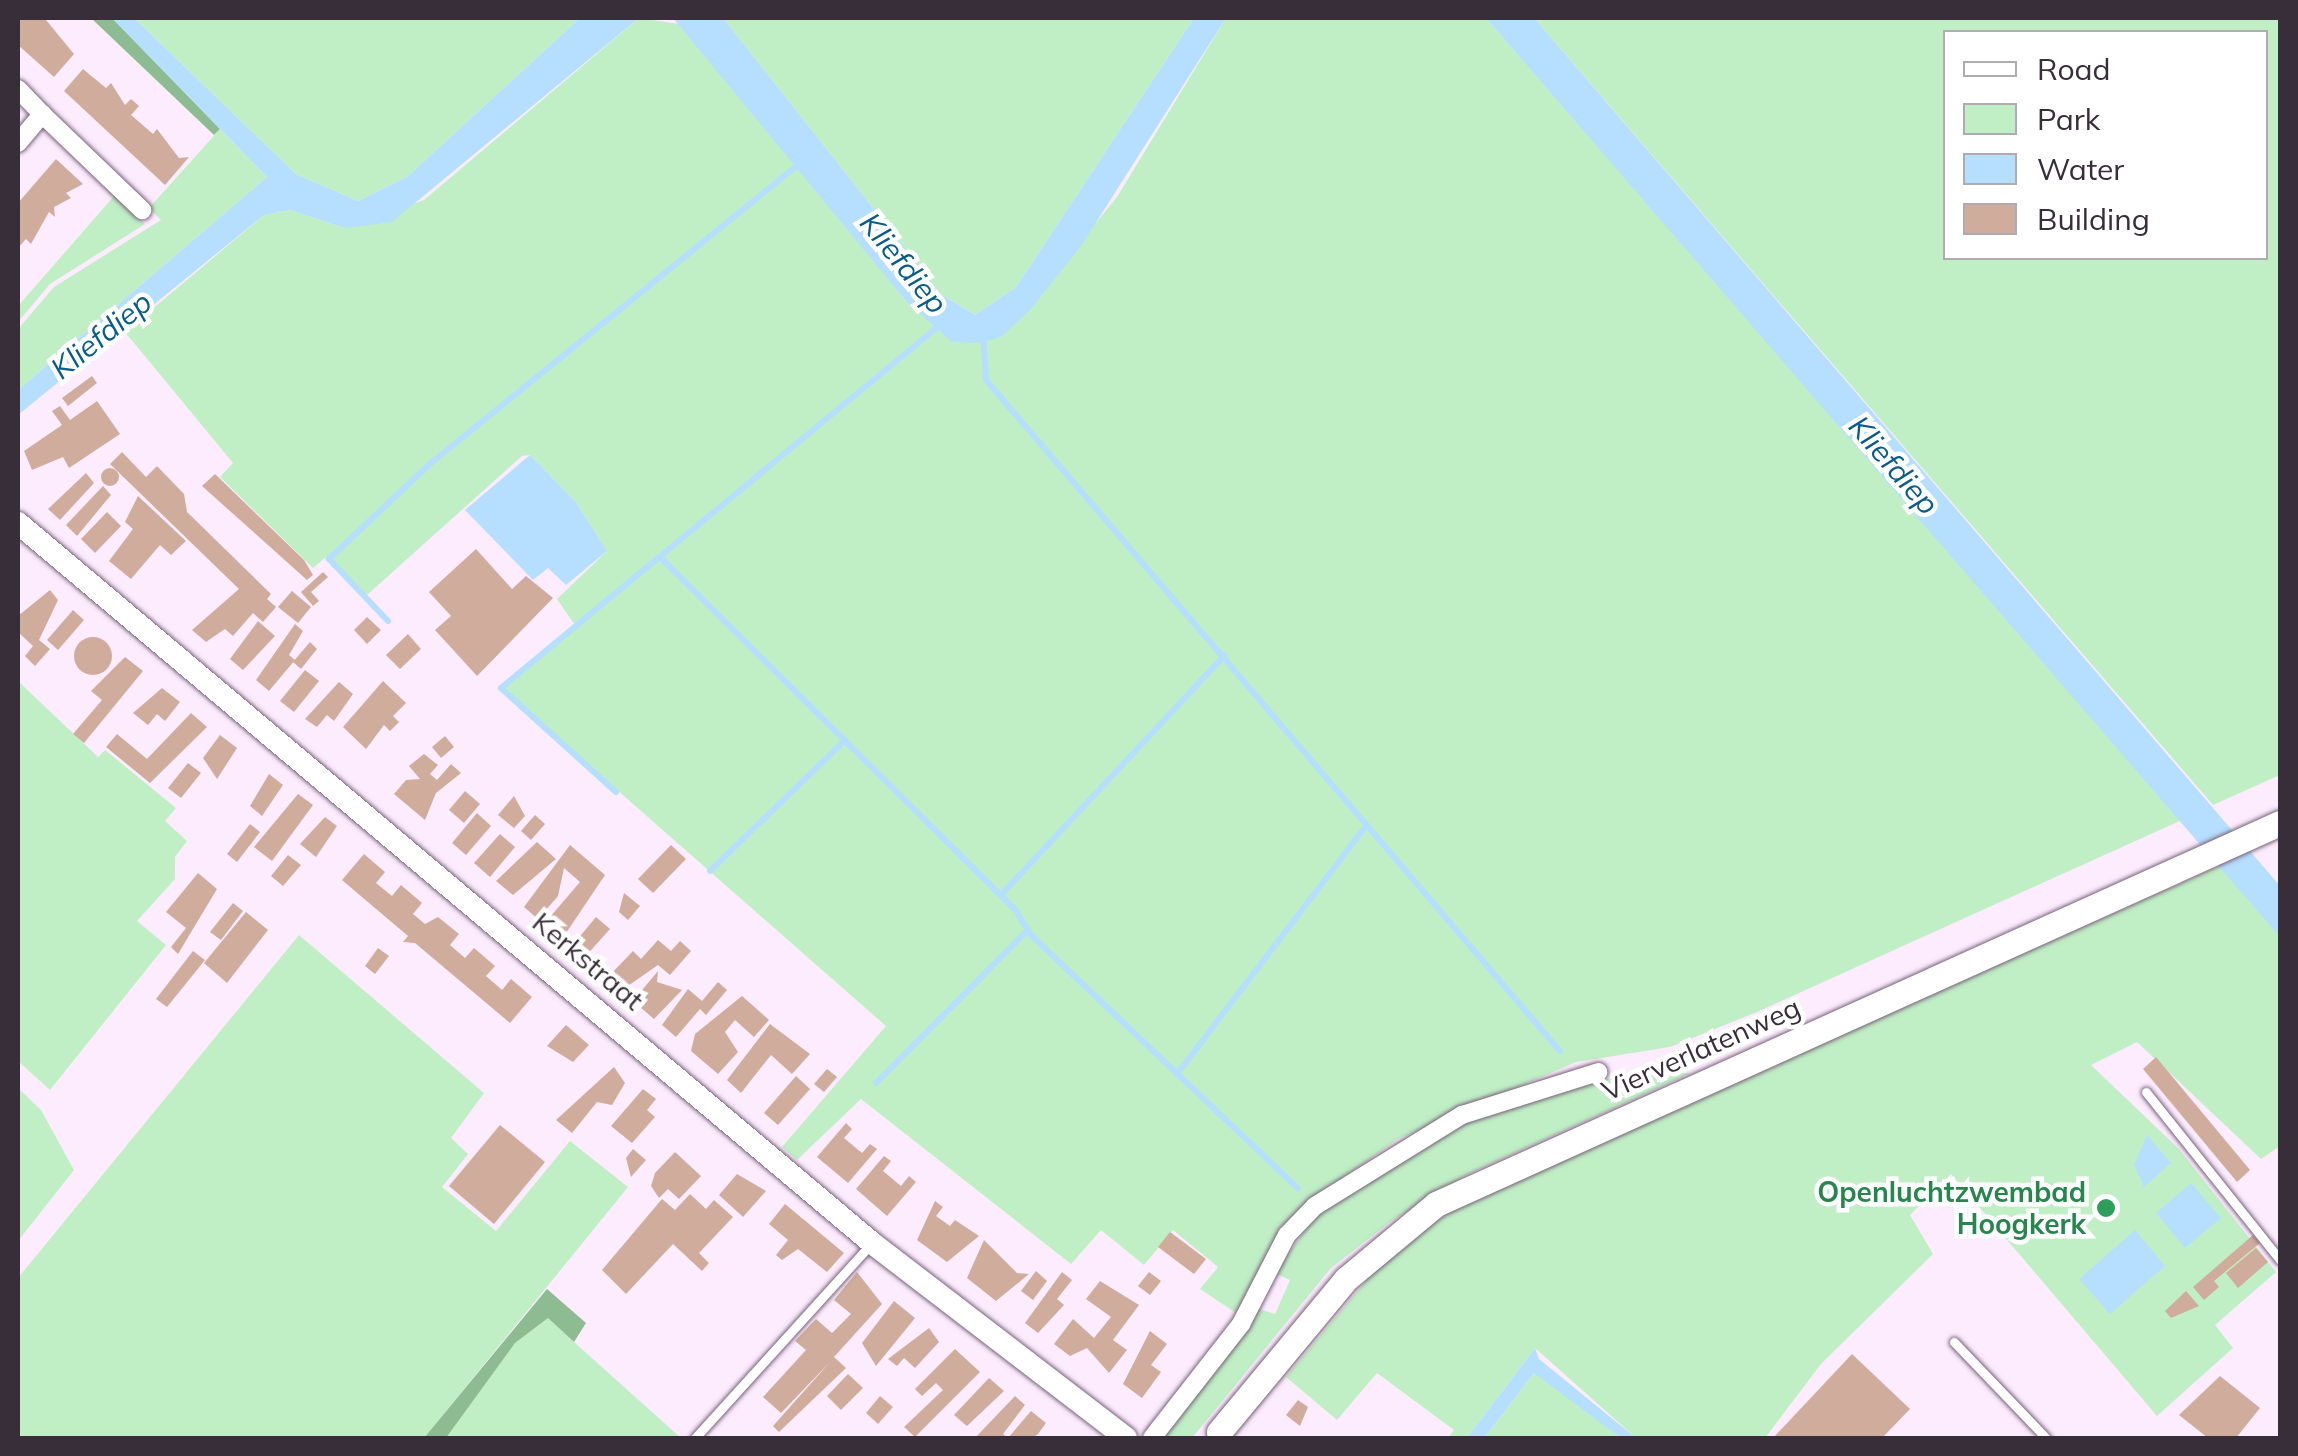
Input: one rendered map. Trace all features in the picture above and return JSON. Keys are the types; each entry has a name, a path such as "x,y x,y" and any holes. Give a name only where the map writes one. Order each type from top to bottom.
{"main road":[{"name":"Vierverlatenweg","path":"1220,1432 1346,1279 1436,1204 2280,823"}],"street":[{"path":"18,89 142,210"},
{"path":"18,142 42,114"},
{"name":"Kerkstraat","path":"18,523 872,1243 1126,1438"},
{"path":"1152,1438 1241,1324 1287,1235 1314,1206 1462,1115 1598,1072"}],"lane":[{"path":"2146,1092 2280,1260"},
{"path":"695,1438 872,1243"},
{"path":"1954,1342 2046,1438"}],"green space":[{"path":"91,18 112,18 220,129 214,135"},
{"path":"134,18 580,18 407,177 358,201 296,174"},
{"path":"639,18 686,25 906,301 1001,337 1117,197 1226,18 1486,18 2182,820 1757,1012 1670,1047 1576,1062 1398,1139 1304,1205 1236,1313 1200,1289 1218,1267 1173,1230 1144,1265 1101,1230 1071,1264 861,1099 797,1160 782,1147 886,1026 501,688 577,628 557,599 607,551 576,502 530,455 522,456 367,595 327,556 313,568 220,477 233,463 125,332 264,215 290,210 345,228 424,200"},
{"path":"723,18 1194,18 1016,287 975,315 942,295"},
{"path":"1534,18 2280,18 2280,775 2213,805"},
{"path":"220,129 267,177 18,390 18,329 54,287 161,220 149,208"},
{"path":"115,195 145,224 50,284 18,322 18,306"},
{"path":"18,681 98,757 105,750 176,808 165,821 187,841 175,857 175,879 137,921 166,945 50,1090 18,1061"},
{"path":"2222,865 2280,937 2280,1146 2261,1159 2137,1042 2091,1065 2179,1149 2276,1272 2215,1325 2233,1348 2157,1416 1951,1174 1910,1215 1933,1254 1821,1364 1765,1438 1636,1438 1535,1348 1467,1438 1448,1438 1454,1430 1377,1373 1337,1420 1286,1377 1380,1264 1459,1205"},
{"path":"299,935 484,1093 451,1138 468,1154 442,1187 496,1231 570,1141 628,1187 424,1438 18,1438 18,1278"},
{"path":"1628,1073 1691,1073 1464,1176 1390,1222 1331,1268 1192,1438 1162,1438 1259,1309 1275,1314 1290,1280 1275,1273 1313,1219 1387,1164 1482,1114"},
{"path":"18,1088 41,1110 74,1170 18,1241"},
{"path":"547,1289 586,1323 574,1342 548,1318 515,1343 446,1438 424,1438"},
{"path":"548,1318 681,1438 446,1438 515,1343"},
{"path":"1534,1373 1538,1373 1621,1438 1484,1438"}],"water":[{"name":"Kliefdiep","path":"112,18 134,18 296,174 358,201 407,177 580,18 639,18 392,222 345,228 290,210 264,215 18,415 18,390 267,177"},
{"name":"Kliefdiep","path":"673,18 723,18 942,295 975,315 1016,287 1194,18 1226,18 1081,246 1030,310 1001,337 979,343 952,342 906,301"},
{"name":"Kliefdiep","path":"1486,18 1534,18 2280,886 2280,937"},
{"path":"530,455 576,502 607,551 566,585 548,568 533,580 465,510"},
{"path":"2147,1135 2171,1163 2144,1187 2134,1165"},
{"path":"2191,1183 2221,1218 2185,1248 2156,1213"},
{"path":"2135,1230 2165,1266 2110,1314 2079,1279"},
{"path":"1535,1348 1539,1359 1636,1438 1621,1438 1534,1373 1484,1438 1467,1438"}],"building":[{"path":"18,18 46,20 74,54 54,77 18,45"},
{"path":"83,69 106,88 111,83 125,105 131,99 139,106 131,115 153,134 157,129 179,158 189,157 165,185 64,91"},
{"path":"56,159 83,184 66,193 71,198 54,207 55,217 49,212 31,244 26,239 18,248 18,203"},
{"path":"92,376 97,383 68,406 62,398"},
{"path":"97,401 120,434 69,468 63,457 32,470 24,451 62,425 52,411 60,406 70,420"},
{"path":"122,452 146,477 157,466 184,494 187,512 271,594 267,599 276,607 263,622 253,613 233,636 225,629 206,642 192,630 239,589 110,464"},
{"path":"110,468 119,477 110,486 101,477"},
{"path":"86,473 94,483 60,520 48,509"},
{"path":"215,474 304,560 313,575 307,580 202,486"},
{"path":"103,486 111,495 77,536 66,525"},
{"path":"138,496 186,541 171,555 160,545 131,579 109,561 133,529 125,522"},
{"path":"107,512 121,526 95,553 81,539"},
{"path":"476,549 512,589 526,576 553,598 477,676 435,630 451,616 429,592"},
{"path":"323,572 328,577 311,592 319,601 313,606 301,592"},
{"path":"50,590 58,600 39,640 50,649 35,666 25,656 33,646 18,632 18,616"},
{"path":"292,591 311,607 298,623 278,607"},
{"path":"73,610 84,620 58,650 47,640"},
{"path":"367,617 381,630 367,644 354,630"},
{"path":"258,621 275,636 243,670 230,659"},
{"path":"295,624 303,631 289,655 295,660 269,691 256,680"},
{"path":"408,634 421,649 400,669 386,655"},
{"path":"93,637 107,642 112,656 107,670 93,675 79,670 74,656 79,642"},
{"path":"310,642 317,649 301,669 293,662"},
{"path":"125,657 143,671 84,743 73,734 102,700 91,691"},
{"path":"305,670 319,681 294,712 280,701"},
{"path":"383,681 406,703 393,716 399,722 390,731 384,725 366,749 343,727"},
{"path":"339,682 353,694 334,721 327,715 317,727 305,719"},
{"path":"162,688 180,702 165,721 157,714 148,725 133,713"},
{"path":"191,713 207,727 150,783 106,747 117,734 147,759"},
{"path":"220,735 237,748 217,779 203,758"},
{"path":"445,736 454,747 441,758 432,747"},
{"path":"424,754 438,765 430,774 437,780 451,764 461,773 436,793 425,820 394,794 406,780 420,779 409,766"},
{"path":"188,763 201,773 181,798 168,788"},
{"path":"269,774 283,785 262,816 250,806"},
{"path":"465,791 480,804 464,823 449,810"},
{"path":"298,794 313,805 272,861 254,847"},
{"path":"514,796 525,816 514,828 498,815"},
{"path":"477,813 491,826 466,855 452,843"},
{"path":"535,815 545,824 531,840 521,831"},
{"path":"325,817 337,826 316,857 300,844"},
{"path":"250,824 260,832 237,862 227,854"},
{"path":"500,834 515,847 490,877 474,863"},
{"path":"537,842 556,859 513,895 496,881"},
{"path":"570,845 605,875 562,939 544,924 580,882 564,868 558,896 538,919 524,907"},
{"path":"671,845 686,859 653,893 638,879"},
{"path":"364,854 385,872 376,883 392,896 401,885 422,903 413,914 425,924 438,917 459,934 450,945 465,958 474,948 495,966 486,976 502,990 511,979 532,997 510,1023 415,943 403,942 408,936 342,880"},
{"path":"288,855 301,865 283,886 271,876"},
{"path":"198,873 217,889 178,954 171,947 186,928 166,912"},
{"path":"624,893 640,906 628,920 619,912"},
{"path":"233,903 243,911 221,940 210,932"},
{"path":"246,912 268,930 227,983 204,963"},
{"path":"596,917 610,929 584,958 571,947"},
{"path":"658,940 671,951 680,941 691,951 670,975 658,965 622,990 608,977 633,951 641,959"},
{"path":"378,948 389,956 375,974 365,966"},
{"path":"193,951 205,960 167,1007 156,999"},
{"path":"658,971 657,982 682,990 654,1019 633,1001"},
{"path":"718,982 727,990 706,1015 700,1009 676,1037 662,1025 688,989 702,1001"},
{"path":"742,996 769,1020 754,1037 735,1020 725,1032 738,1052 718,1074 691,1051 695,1034"},
{"path":"770,1024 810,1054 792,1074 771,1055 741,1093 727,1080"},
{"path":"566,1025 589,1045 573,1062 547,1046"},
{"path":"2156,1057 2250,1170 2237,1182 2143,1069"},
{"path":"614,1067 625,1083 612,1105 597,1102 572,1133 556,1120"},
{"path":"827,1069 837,1077 824,1092 814,1084"},
{"path":"796,1076 810,1089 778,1125 764,1113"},
{"path":"643,1089 656,1099 647,1110 655,1117 632,1143 611,1126"},
{"path":"846,1123 852,1129 844,1138 862,1153 870,1144 877,1149 848,1183 817,1157"},
{"path":"500,1125 545,1162 494,1224 449,1186"},
{"path":"633,1149 646,1160 631,1177 626,1158"},
{"path":"675,1152 701,1176 679,1199 668,1189 659,1198 651,1186 655,1173"},
{"path":"884,1156 891,1161 883,1171 901,1186 909,1176 916,1182 887,1216 856,1189"},
{"path":"737,1174 766,1191 743,1217 719,1195"},
{"path":"690,1194 706,1209 714,1200 733,1217 699,1253 709,1263 702,1271 673,1244 626,1294 602,1270 662,1199 675,1210"},
{"path":"935,1201 943,1207 936,1216 950,1226 955,1220 979,1236 947,1262 917,1240"},
{"path":"785,1204 844,1253 827,1272 798,1249 782,1260 776,1255 788,1240 769,1224"},
{"path":"1170,1232 1206,1259 1194,1274 1158,1247"},
{"path":"2253,1235 2260,1243 2214,1281 2219,1287 2204,1300 2193,1287"},
{"path":"984,1240 1017,1273 1029,1274 996,1301 967,1278"},
{"path":"2256,1248 2268,1262 2238,1288 2226,1273"},
{"path":"1036,1271 1047,1281 1033,1300 1021,1291"},
{"path":"857,1272 882,1304 834,1357 846,1368 779,1432 773,1426 830,1362 781,1413 763,1397 806,1350 795,1341 816,1319 832,1333 851,1314 834,1300"},
{"path":"1062,1272 1072,1280 1057,1299 1064,1305 1038,1333 1025,1323"},
{"path":"1149,1272 1161,1281 1150,1295 1138,1286"},
{"path":"1100,1281 1139,1305 1113,1340 1127,1350 1109,1373 1087,1348 1070,1356 1054,1344 1073,1319 1094,1338 1111,1317 1086,1299"},
{"path":"2186,1291 2199,1306 2171,1318 2165,1311"},
{"path":"894,1301 915,1318 876,1366 862,1343"},
{"path":"929,1328 939,1342 915,1368 904,1358 897,1366 888,1359"},
{"path":"1150,1331 1167,1344 1151,1365 1161,1372 1142,1398 1123,1384"},
{"path":"955,1349 980,1372 915,1437 904,1427 943,1390 936,1383 922,1396 915,1389"},
{"path":"1852,1354 1910,1409 1882,1438 1773,1438"},
{"path":"848,1374 863,1388 841,1410 827,1396"},
{"path":"2220,1376 2260,1408 2236,1438 2208,1438 2179,1415"},
{"path":"989,1378 1004,1391 967,1426 954,1415"},
{"path":"880,1396 893,1407 878,1424 866,1413"},
{"path":"1015,1396 1025,1405 1003,1434 1008,1438 975,1438"},
{"path":"1298,1400 1308,1407 1300,1426 1286,1415"},
{"path":"1031,1411 1046,1423 1032,1438 1008,1438"}],"waterway":[{"path":"388,621 329,559 431,463 802,162"},
{"name":"Kliefdiep","path":"616,792 501,688 940,325"},
{"path":"983,334 986,380 1560,1051"},
{"path":"662,559 1014,908 1031,935 1298,1188"},
{"path":"1001,895 1225,655"},
{"path":"710,871 845,740"},
{"path":"1177,1074 1367,825"},
{"path":"876,1083 1028,930"}],"place":[{"name":"Openluchtzwembad Hoogkerk","path":"2106,1208"}]}
